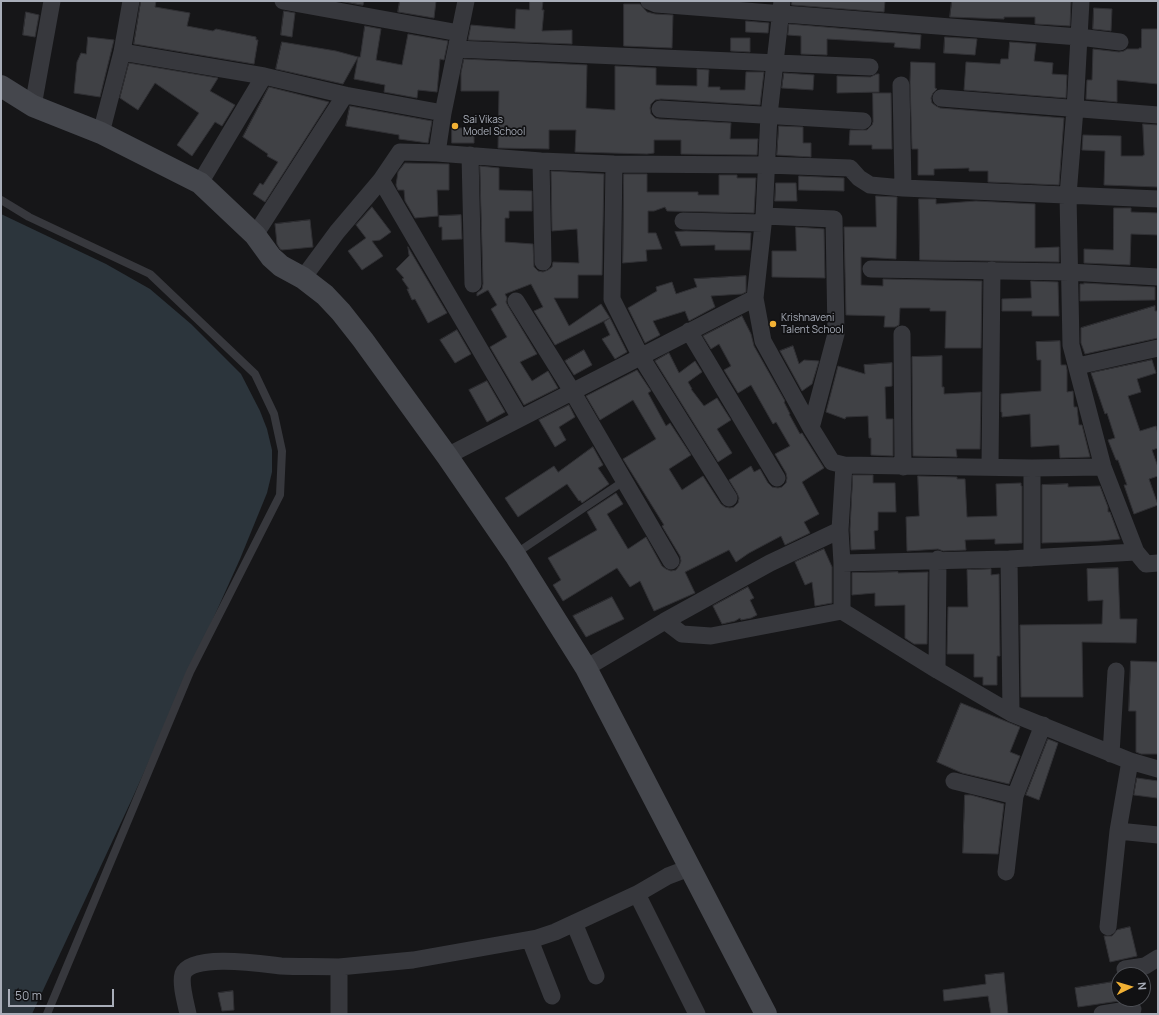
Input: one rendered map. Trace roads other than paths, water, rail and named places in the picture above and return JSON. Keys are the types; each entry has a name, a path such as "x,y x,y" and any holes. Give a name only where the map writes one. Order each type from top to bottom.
{"street":[{"path":"33,106 52,1"},
{"path":"101,133 122,52 131,1"},
{"path":"283,1 458,41 776,64 870,67"},
{"path":"437,153 443,113 466,1"},
{"path":"649,1 656,4 782,7 1120,42"},
{"path":"1081,1 1075,109 1068,195 1071,345 1078,366 1104,467 1136,552 1146,564 1158,563"},
{"path":"782,7 770,115 763,220 755,298 763,341 811,428 832,462 844,465 1032,468 1104,467"},
{"path":"122,52 264,76 345,95 443,113"},
{"path":"200,183 264,76"},
{"path":"901,85 903,188"},
{"path":"1,86 33,106 101,133 200,183 255,235 271,257 282,266 303,278 325,295 341,312 447,456 515,555 586,668 766,1014"},
{"path":"255,235 345,95"},
{"path":"941,98 1158,115"},
{"path":"660,109 863,120"},
{"path":"303,278 337,232 381,180 400,152 614,164 767,165 850,168 859,178 870,185 903,188 1158,199"},
{"path":"470,155 474,284"},
{"path":"542,161 543,262"},
{"path":"614,164 612,299 641,357 729,498"},
{"path":"381,180 520,418"},
{"path":"683,221 834,219 836,334 811,428"},
{"path":"871,269 1069,272 1158,278"},
{"path":"990,467 992,270"},
{"path":"447,456 755,298"},
{"path":"516,301 572,391 671,561"},
{"path":"689,331 777,478"},
{"path":"902,334 903,466"},
{"path":"1078,366 1158,348"},
{"path":"842,611 842,562 840,530 844,465"},
{"path":"1032,468 1032,558"},
{"path":"586,668 664,621 770,563 840,530"},
{"path":"842,562 938,559 1009,559 1136,552"},
{"path":"937,670 938,559"},
{"path":"1009,559 1012,713"},
{"path":"664,621 682,634 711,636 842,611 937,670 1012,713 1130,762 1158,769"},
{"path":"1111,754 1116,671"},
{"path":"1006,872 1016,796 1043,725"},
{"path":"1108,927 1118,831 1130,762"},
{"path":"954,781 1016,796"},
{"path":"1118,831 1158,835"},
{"path":"188,1014 182,984 183,974 188,968 202,964 230,961 282,966 340,967 413,960 530,940 555,932 641,891 668,876 689,868"},
{"path":"641,891 697,1014"},
{"path":"574,923 596,976"},
{"path":"530,940 552,996"},
{"path":"1138,967 1145,966 1158,958"},
{"path":"339,1014 340,967"},
{"path":"1102,1014 1133,1007"}],"lane":[{"path":"1,200 29,217 150,274 255,374 274,414 282,451 280,495 190,672 48,1014"},
{"path":"515,555 624,481"}],"place":[{"name":"Sai Vikas Model School","path":"455,126"},
{"name":"Krishnaveni Talent School","path":"773,324"}]}
